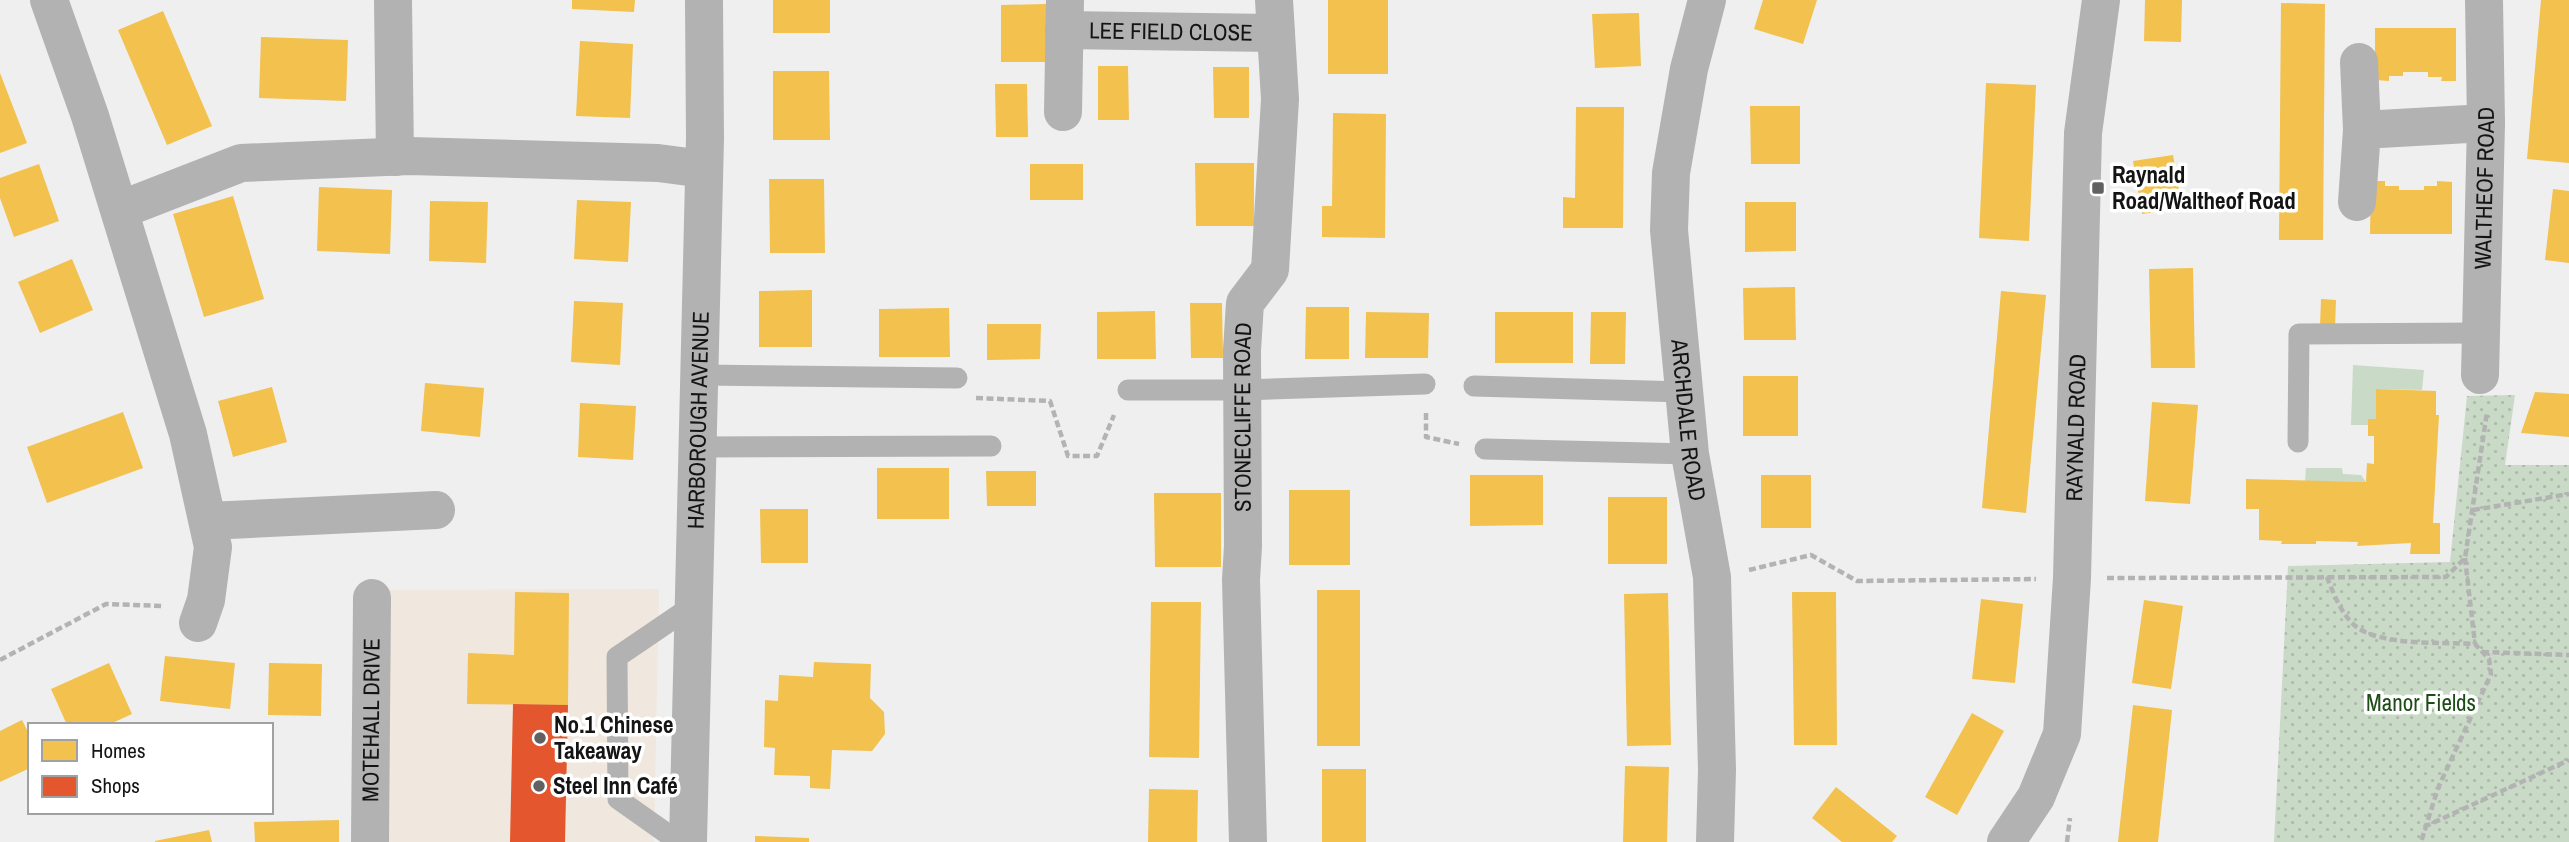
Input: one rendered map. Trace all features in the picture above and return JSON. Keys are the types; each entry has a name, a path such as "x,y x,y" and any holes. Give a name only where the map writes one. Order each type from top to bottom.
{"street":[{"path":"48,0 90,116 188,434 214,547 200,615"},
{"path":"393,0 395,157"},
{"name":"HARBOROUGH AVENUE","path":"688,842 704,169 704,0"},
{"name":"ARCHDALE ROAD","path":"1707,0 1689,69 1671,173 1669,230 1672,286 1690,454 1712,578 1717,770 1715,842"},
{"name":"RAYNALD ROAD","path":"2006,842 2036,797 2062,734 2072,578 2083,133 2101,0"},
{"name":"WALTHEOF ROAD","path":"2480,375 2486,123 2484,0"},
{"name":"LEE FIELD CLOSE","path":"1063,113 1064,15 1275,16"},
{"name":"STONECLIFFE ROAD","path":"1248,842 1241,580 1245,303 1270,270 1280,99 1275,16"},
{"path":"2357,202 2362,130 2359,62"},
{"path":"2362,130 2486,123"},
{"path":"120,210 241,163 395,157 658,163 704,169"},
{"path":"208,521 436,510"},
{"name":"MOTEHALL DRIVE","path":"370,842 372,598"}],"lane":[{"path":"2298,442 2299,334 2481,334"},
{"path":"700,375 957,378"},
{"path":"1128,390 1243,390 1425,384"},
{"path":"1474,386 1684,392"},
{"path":"696,447 991,446"},
{"path":"1485,449 1690,454"},
{"path":"679,842 618,799 617,657 692,606"}],"path":[{"path":"2421,842 2423,828 2438,788 2491,674 2489,659 2475,644 2465,558 2489,395 2480,375"},
{"path":"957,378 974,398 1050,401 1068,456 1097,456 1107,429"},
{"path":"1425,384 1426,437 1485,449"},
{"path":"2473,510 2569,494"},
{"path":"1712,578 1811,555 1857,581 2446,577 2465,558"},
{"path":"2327,577 2334,597 2357,628 2407,643 2475,644"},
{"path":"0,660 106,604 200,615"},
{"path":"2482,652 2569,655"},
{"path":"2423,828 2569,760"}],"shaded area":[{"path":"659,589 654,842 381,842 387,590"}],"green space":[{"path":"2353,365 2424,370 2422,390 2376,389 2376,419 2368,419 2368,425 2351,425"},
{"name":"Manor Fields","path":"2515,395 2505,465 2569,465 2569,842 2274,842 2288,566 2450,562 2467,396"},
{"path":"2306,468 2342,468 2343,474 2361,475 2366,482 2305,481"}],"building: Homes":[{"path":"572,0 635,0 634,12 572,9"},
{"path":"773,0 830,0 830,33 773,33"},
{"path":"1328,0 1388,0 1388,74 1328,74"},
{"path":"1763,0 1817,0 1803,44 1754,29"},
{"path":"2145,0 2182,0 2181,42 2144,41"},
{"path":"2541,0 2569,0 2569,163 2527,159"},
{"path":"2281,3 2325,4 2323,240 2279,240"},
{"path":"1046,4 1046,62 1001,62 1001,5"},
{"path":"163,11 212,126 167,145 118,30"},
{"path":"1639,13 1641,66 1595,68 1592,14"},
{"path":"2375,28 2456,28 2456,81 2441,81 2442,77 2428,77 2428,72 2403,72 2403,76 2389,76 2389,81 2375,80"},
{"path":"261,37 348,40 346,101 259,98"},
{"path":"580,41 633,44 630,118 576,116"},
{"path":"1098,66 1128,66 1129,120 1098,120"},
{"path":"1213,67 1249,67 1249,118 1214,118"},
{"path":"773,71 829,71 830,140 773,140"},
{"path":"0,73 27,143 0,153"},
{"path":"1986,83 2036,85 2029,241 1979,238"},
{"path":"995,84 1027,84 1028,137 996,137"},
{"path":"1750,106 1800,106 1800,164 1751,164"},
{"path":"1576,107 1624,107 1623,228 1563,228 1563,197 1575,198"},
{"path":"1333,113 1386,114 1385,238 1322,237 1322,206 1332,206"},
{"path":"2173,155 2182,208 2142,214 2133,161"},
{"path":"1195,163 1254,163 1254,226 1196,226"},
{"path":"39,164 59,221 14,237 0,198 0,178"},
{"path":"1030,164 1083,164 1083,200 1030,200"},
{"path":"769,179 824,179 825,253 770,253"},
{"path":"2371,181 2385,181 2385,186 2399,186 2399,190 2424,190 2424,186 2437,186 2437,181 2452,182 2452,234 2370,234"},
{"path":"319,187 392,190 390,254 317,251"},
{"path":"2553,189 2569,191 2569,263 2545,260"},
{"path":"233,196 264,299 204,317 173,214"},
{"path":"577,200 631,202 628,262 574,259"},
{"path":"430,201 488,202 486,263 429,261"},
{"path":"1745,202 1796,202 1796,251 1745,252"},
{"path":"72,259 93,310 40,333 18,282"},
{"path":"2193,268 2195,368 2151,368 2149,269"},
{"path":"1795,287 1796,340 1744,340 1743,288"},
{"path":"812,290 812,347 759,347 759,291"},
{"path":"2001,291 2046,295 2026,513 1982,508"},
{"path":"2321,299 2336,300 2335,327 2320,327"},
{"path":"574,301 623,303 620,365 571,362"},
{"path":"1190,303 1222,303 1223,358 1191,358"},
{"path":"1306,307 1349,307 1349,359 1305,359"},
{"path":"949,308 950,357 879,357 879,309"},
{"path":"1155,311 1156,359 1097,359 1097,312"},
{"path":"1366,312 1429,313 1428,358 1365,358"},
{"path":"1495,312 1573,312 1573,363 1495,363"},
{"path":"1591,312 1626,312 1625,364 1590,364"},
{"path":"987,324 1041,324 1040,359 987,360"},
{"path":"1743,376 1798,376 1798,436 1743,436"},
{"path":"425,383 484,388 480,437 421,431"},
{"path":"272,387 287,442 233,457 218,401"},
{"path":"2376,389 2436,391 2436,415 2439,415 2433,523 2440,523 2440,554 2410,554 2411,543 2357,546 2358,542 2281,544 2282,541 2259,540 2259,509 2246,509 2246,479 2366,482 2367,463 2374,464 2374,436 2368,436 2368,419 2376,419"},
{"path":"2535,392 2569,394 2569,437 2521,433"},
{"path":"2152,402 2198,405 2190,504 2145,501"},
{"path":"580,403 636,406 633,460 578,457"},
{"path":"123,412 143,468 47,503 27,447"},
{"path":"877,468 949,468 949,519 877,519"},
{"path":"986,471 1036,471 1036,506 987,506"},
{"path":"1470,475 1543,475 1543,525 1470,526"},
{"path":"1761,475 1811,475 1811,528 1761,528"},
{"path":"1289,490 1350,490 1350,565 1289,565"},
{"path":"1154,493 1221,493 1221,567 1155,567"},
{"path":"1608,497 1667,497 1667,564 1608,564"},
{"path":"760,509 808,509 808,563 761,563"},
{"path":"1317,590 1360,590 1360,746 1317,746"},
{"path":"515,592 569,593 568,705 467,704 468,653 514,655"},
{"path":"1792,592 1836,592 1837,745 1794,745"},
{"path":"1668,593 1671,745 1627,746 1624,594"},
{"path":"1981,599 2023,604 2015,683 1972,679"},
{"path":"2144,600 2183,606 2171,689 2132,683"},
{"path":"1151,602 1201,602 1199,758 1149,757"},
{"path":"165,656 235,663 230,709 160,701"},
{"path":"814,662 871,664 870,698 884,712 885,734 872,751 832,750 830,789 810,788 810,776 774,775 775,748 764,747 765,700 778,701 779,675 813,677"},
{"path":"109,663 132,714 112,723 66,723 51,689"},
{"path":"269,663 322,664 321,716 268,715"},
{"path":"2133,705 2172,710 2158,842 2118,842"},
{"path":"1972,713 2004,731 1957,815 1925,797"},
{"path":"22,720 28,732 28,769 0,782 0,731"},
{"path":"1625,766 1669,767 1667,842 1623,842"},
{"path":"1322,769 1366,769 1366,842 1322,842"},
{"path":"1836,787 1897,836 1892,842 1842,842 1812,818"},
{"path":"1149,789 1198,790 1197,842 1148,842"},
{"path":"339,820 339,842 255,842 254,822"},
{"path":"209,830 212,842 155,842 155,841"},
{"path":"755,836 809,838 809,842 755,842"}],"building: Shops":[{"path":"513,704 568,705 565,842 510,842"}],"place":[{"name":"Raynald Road/Waltheof Road","path":"2098,188"},
{"name":"No.1 Chinese Takeaway","path":"540,738"},
{"name":"Steel Inn Café","path":"539,786"}]}
